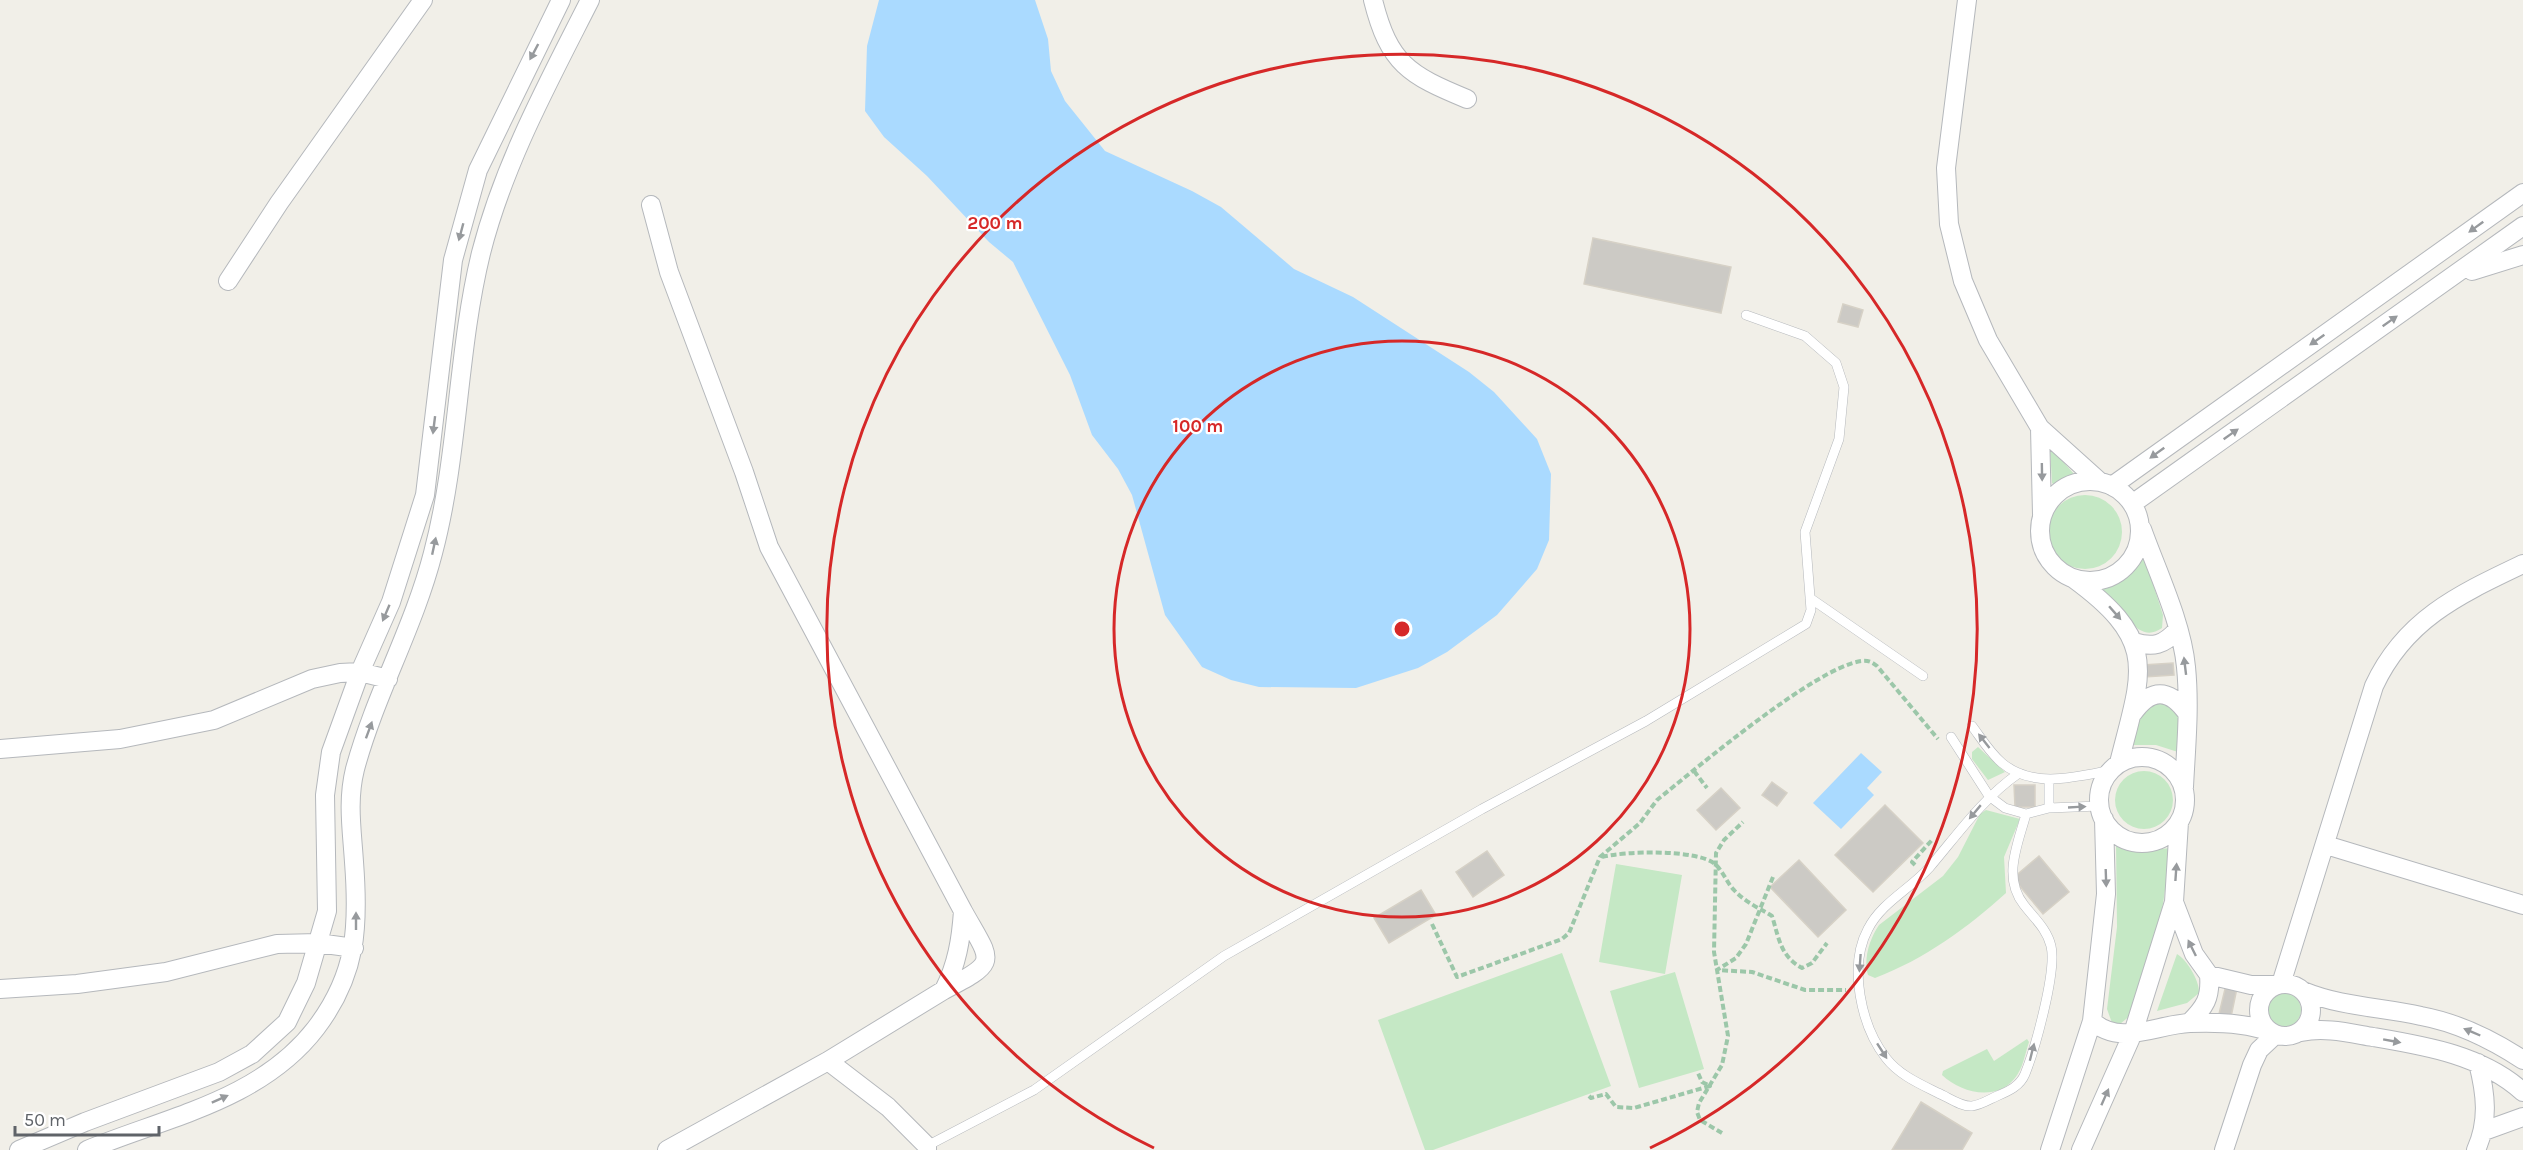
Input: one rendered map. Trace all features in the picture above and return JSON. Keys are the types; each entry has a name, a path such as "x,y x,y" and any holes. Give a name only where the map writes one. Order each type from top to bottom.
{"street":[{"path":"228,281 279,203 423,0"},
{"path":"19,1150 85,1122 219,1072 252,1054 287,1022 306,983 327,911 325,795 331,752 360,672 390,602 425,495 453,260 478,170 561,0"},
{"path":"87,1150 215,1101 244,1088 286,1061 317,1027 345,981 354,948 356,926 349,808 355,769 433,554 446,488 468,320 481,254 502,183 527,122 590,0"},
{"path":"1373,0 1386,38 1401,63 1435,86 1467,99"},
{"path":"1967,0 1946,168 1949,225 1963,281 1988,340 2040,428 2106,484 2122,493 2132,504 2177,630 2186,664 2184,787 2186,799 2179,822 2174,902 2133,1033 2081,1150"},
{"path":"2042,515 2055,496 2076,483 2106,484 2523,193"},
{"path":"651,205 669,272 744,472 769,547 983,948 986,962 984,967 972,975 828,1061 667,1150"},
{"path":"2132,504 2523,226"},
{"path":"2448,280 2523,255"},
{"path":"2040,428 2041,541 2045,553 2060,571 2070,576 2116,613 2134,642 2138,684 2131,716 2115,766 2101,786 2106,894 2092,1021 2050,1150"},
{"path":"2070,576 2092,581 2115,574 2124,567 2138,548 2140,525"},
{"path":"2271,1033 2260,1020 2258,1006 2264,993 2279,984 2326,845 2374,686 2391,654 2412,629 2428,615 2523,564"},
{"path":"2134,642 2149,646 2160,645 2177,630"},
{"path":"0,749 120,739 214,720 312,679 340,672 360,672 388,679"},
{"path":"2131,716 2142,700 2157,694 2173,697 2187,713"},
{"path":"2115,766 2129,758 2152,758 2172,768 2184,787"},
{"path":"2102,813 2119,836 2141,842 2163,838 2179,822"},
{"path":"2326,845 2523,905"},
{"path":"2174,902 2194,954 2209,975 2209,998 2205,1006 2189,1023"},
{"path":"944,990 953,972 958,954 963,912"},
{"path":"0,989 77,984 166,972 278,944 318,943 354,948"},
{"path":"2209,975 2251,985 2293,985 2337,1003 2421,1016 2459,1026 2493,1040 2523,1060"},
{"path":"2301,1032 2312,1012 2310,1001 2303,991"},
{"path":"2092,1021 2104,1030 2133,1033 2189,1023 2245,1026 2284,1037 2301,1032 2327,1030 2416,1045 2478,1063 2523,1092"},
{"path":"2224,1150 2252,1065 2271,1033"},
{"path":"828,1061 888,1107 927,1148"},
{"path":"2476,1150 2484,1131 2485,1091 2478,1063"},
{"path":"2484,1131 2523,1117"}],"lane":[{"path":"927,1148 1034,1090 1224,956 1482,809 1646,721 1806,624 1810,616 1810,598 1805,532 1839,439 1845,387 1836,363 1805,336 1746,315"},
{"path":"1810,598 1923,676"},
{"path":"1972,726 2001,762 2019,773 2049,780 2115,766"},
{"path":"1951,737 1989,796 2005,808 2026,814 2049,808 2102,813"},
{"path":"2019,773 1989,796 1923,875 1877,915 1867,930 1859,968 1861,997 1867,1020 1877,1044 1887,1059 1910,1078 1970,1106 2010,1090 2019,1083 2032,1051 2047,994 2052,956 2047,935 2022,903 2013,885 2013,864 2026,814"},
{"path":"2049,780 2049,808"}],"path":[{"path":"1432,924 1457,977 1562,939 1569,933 1600,857 1640,823 1657,800 1802,689 1860,661 1871,661 1877,666 1943,745"},
{"path":"1694,771 1707,788"},
{"path":"1722,1133 1700,1120 1697,1112 1699,1103 1727,1052 1728,1036 1714,952 1716,853 1724,840 1743,822"},
{"path":"1923,875 1912,862 1933,838"},
{"path":"1600,857 1612,854 1649,853 1705,858 1716,865 1734,891 1772,916 1781,949 1792,962 1802,968 1812,963 1827,943"},
{"path":"1717,970 1736,958 1746,944 1773,877"},
{"path":"1717,970 1752,972 1804,990 1822,992 1848,989 1861,997"},
{"path":"1698,1073 1702,1082 1710,1086"},
{"path":"1589,1096 1591,1098 1606,1094 1616,1107 1634,1108 1710,1086"}],"green space":[{"path":"2050,447 2075,475 2073,479 2056,486 2052,483"},
{"path":"2085,495 2099,498 2111,506 2119,518 2122,532 2119,546 2111,558 2099,566 2085,569 2071,566 2059,558 2051,546 2048,532 2051,518 2059,506 2071,498"},
{"path":"2144,556 2163,615 2162,628 2150,633 2138,629 2102,589 2132,572"},
{"path":"2152,703 2168,703 2178,714 2181,753 2156,745 2127,745 2142,712"},
{"path":"1978,747 2005,772 1988,780 1972,759 1972,752"},
{"path":"2144,771 2155,773 2168,784 2173,800 2171,811 2160,824 2144,829 2133,827 2120,816 2115,800 2117,789 2128,776"},
{"path":"1986,810 2020,819 2004,857 2006,893 1945,942 1911,962 1875,978 1868,975 1866,962 1868,949 1879,925 1943,876 1958,857 1980,814"},
{"path":"2116,844 2136,851 2171,848 2163,904 2152,947 2131,1015 2120,1024 2112,1023 2107,1009 2117,927"},
{"path":"1616,864 1682,875 1665,974 1599,962"},
{"path":"1562,953 1611,1086 1433,1150 1425,1150 1378,1020"},
{"path":"2177,954 2192,971 2199,993 2187,1003 2157,1011"},
{"path":"1675,972 1704,1069 1639,1088 1610,991"},
{"path":"2284,993 2296,998 2301,1010 2296,1022 2284,1027 2272,1022 2267,1010 2272,998"},
{"path":"2027,1039 2029,1042 2018,1074 2007,1086 1998,1090 1978,1092 1968,1090 1942,1075 1943,1071 1987,1049 1994,1061"}],"water":[{"path":"879,0 1035,0 1048,39 1051,71 1065,101 1105,151 1192,191 1221,207 1294,269 1353,297 1469,372 1494,392 1537,439 1551,474 1549,540 1537,569 1497,615 1447,652 1418,668 1356,688 1259,687 1231,680 1202,667 1165,615 1132,495 1118,469 1092,435 1070,375 1013,262 989,242 927,176 884,137 865,111 867,46"},
{"path":"1861,753 1882,772 1867,788 1874,795 1841,829 1813,803"}],"building":[{"path":"1593,238 1731,267 1721,313 1584,284"},
{"path":"1843,304 1863,310 1858,327 1838,322"},
{"path":"2173,663 2174,675 2144,677 2143,665"},
{"path":"1772,782 1787,793 1777,806 1762,795"},
{"path":"2014,785 2035,785 2035,807 2015,807"},
{"path":"1721,788 1740,808 1716,830 1697,810"},
{"path":"1885,805 1923,843 1873,892 1835,855"},
{"path":"1487,851 1504,875 1473,897 1456,872"},
{"path":"2039,856 2069,892 2043,914 2013,878"},
{"path":"1799,860 1846,910 1818,937 1770,887"},
{"path":"1421,890 1436,915 1389,943 1374,918"},
{"path":"2226,985 2237,988 2231,1017 2219,1014"},
{"path":"1921,1102 1972,1133 1962,1150 1892,1150"}]}
